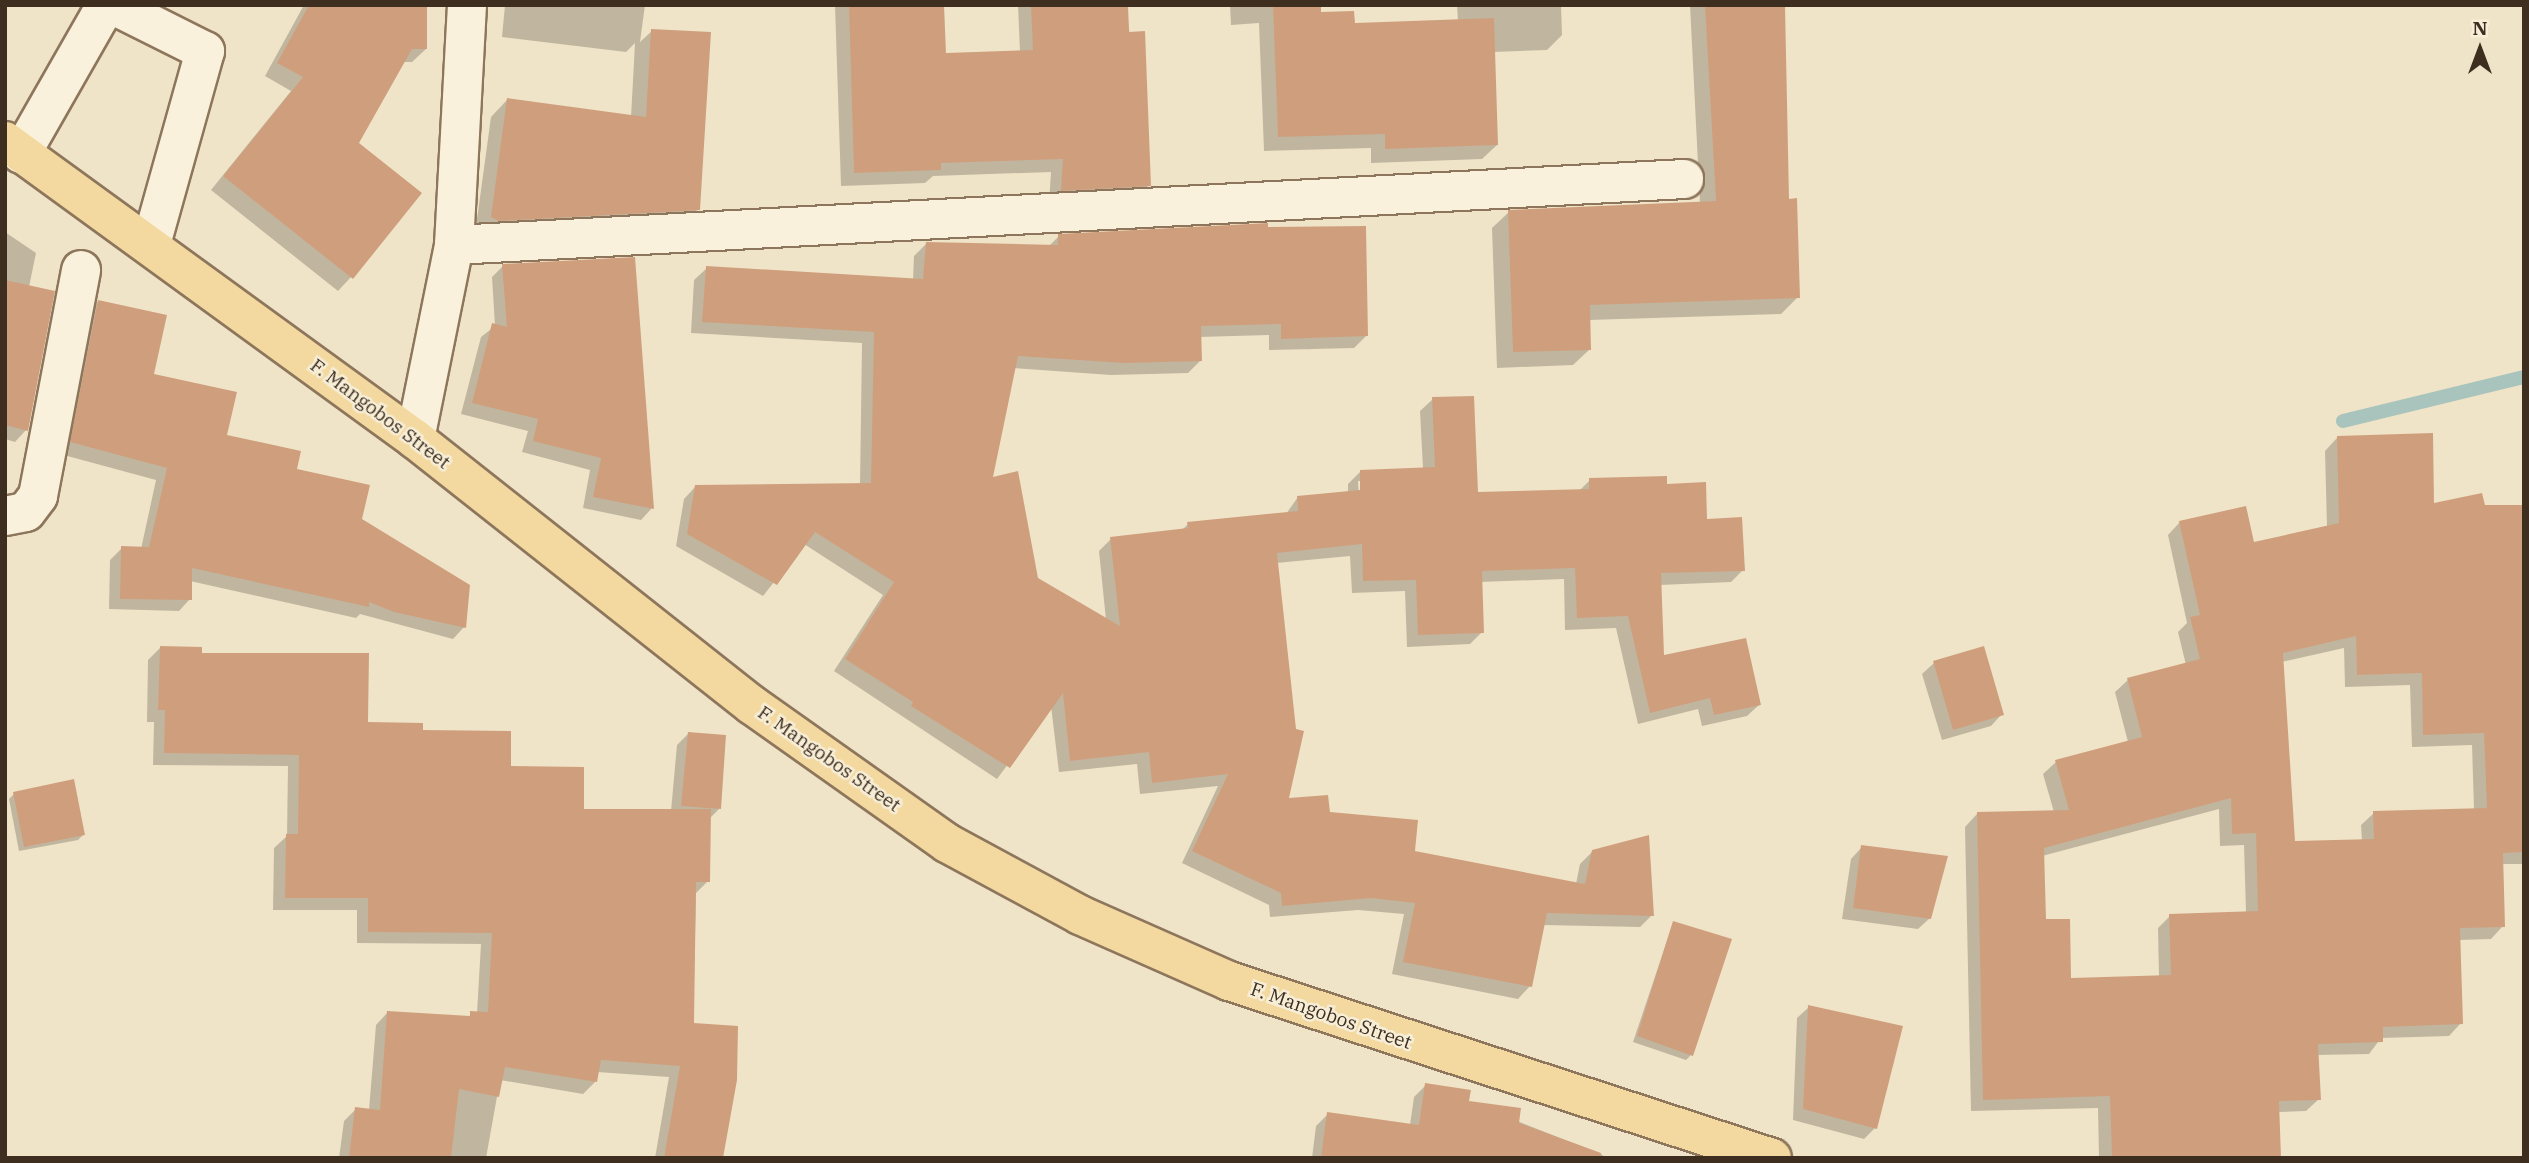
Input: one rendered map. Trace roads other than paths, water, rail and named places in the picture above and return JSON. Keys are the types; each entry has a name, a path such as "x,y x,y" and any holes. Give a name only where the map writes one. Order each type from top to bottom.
{"main road":[{"name":"F. Mangobos Street","path":"13,148 151,244 415,439 752,705 947,843 1080,915 1229,981 1772,1158"}],"street":[{"path":"13,148 106,5"},
{"path":"113,5 205,51 151,244"},
{"path":"415,439 454,245 467,5"},
{"path":"454,245 1684,179"},
{"path":"5,516 26,512 38,496 81,270"}],"waterway":[{"path":"2343,421 2524,377"}]}
